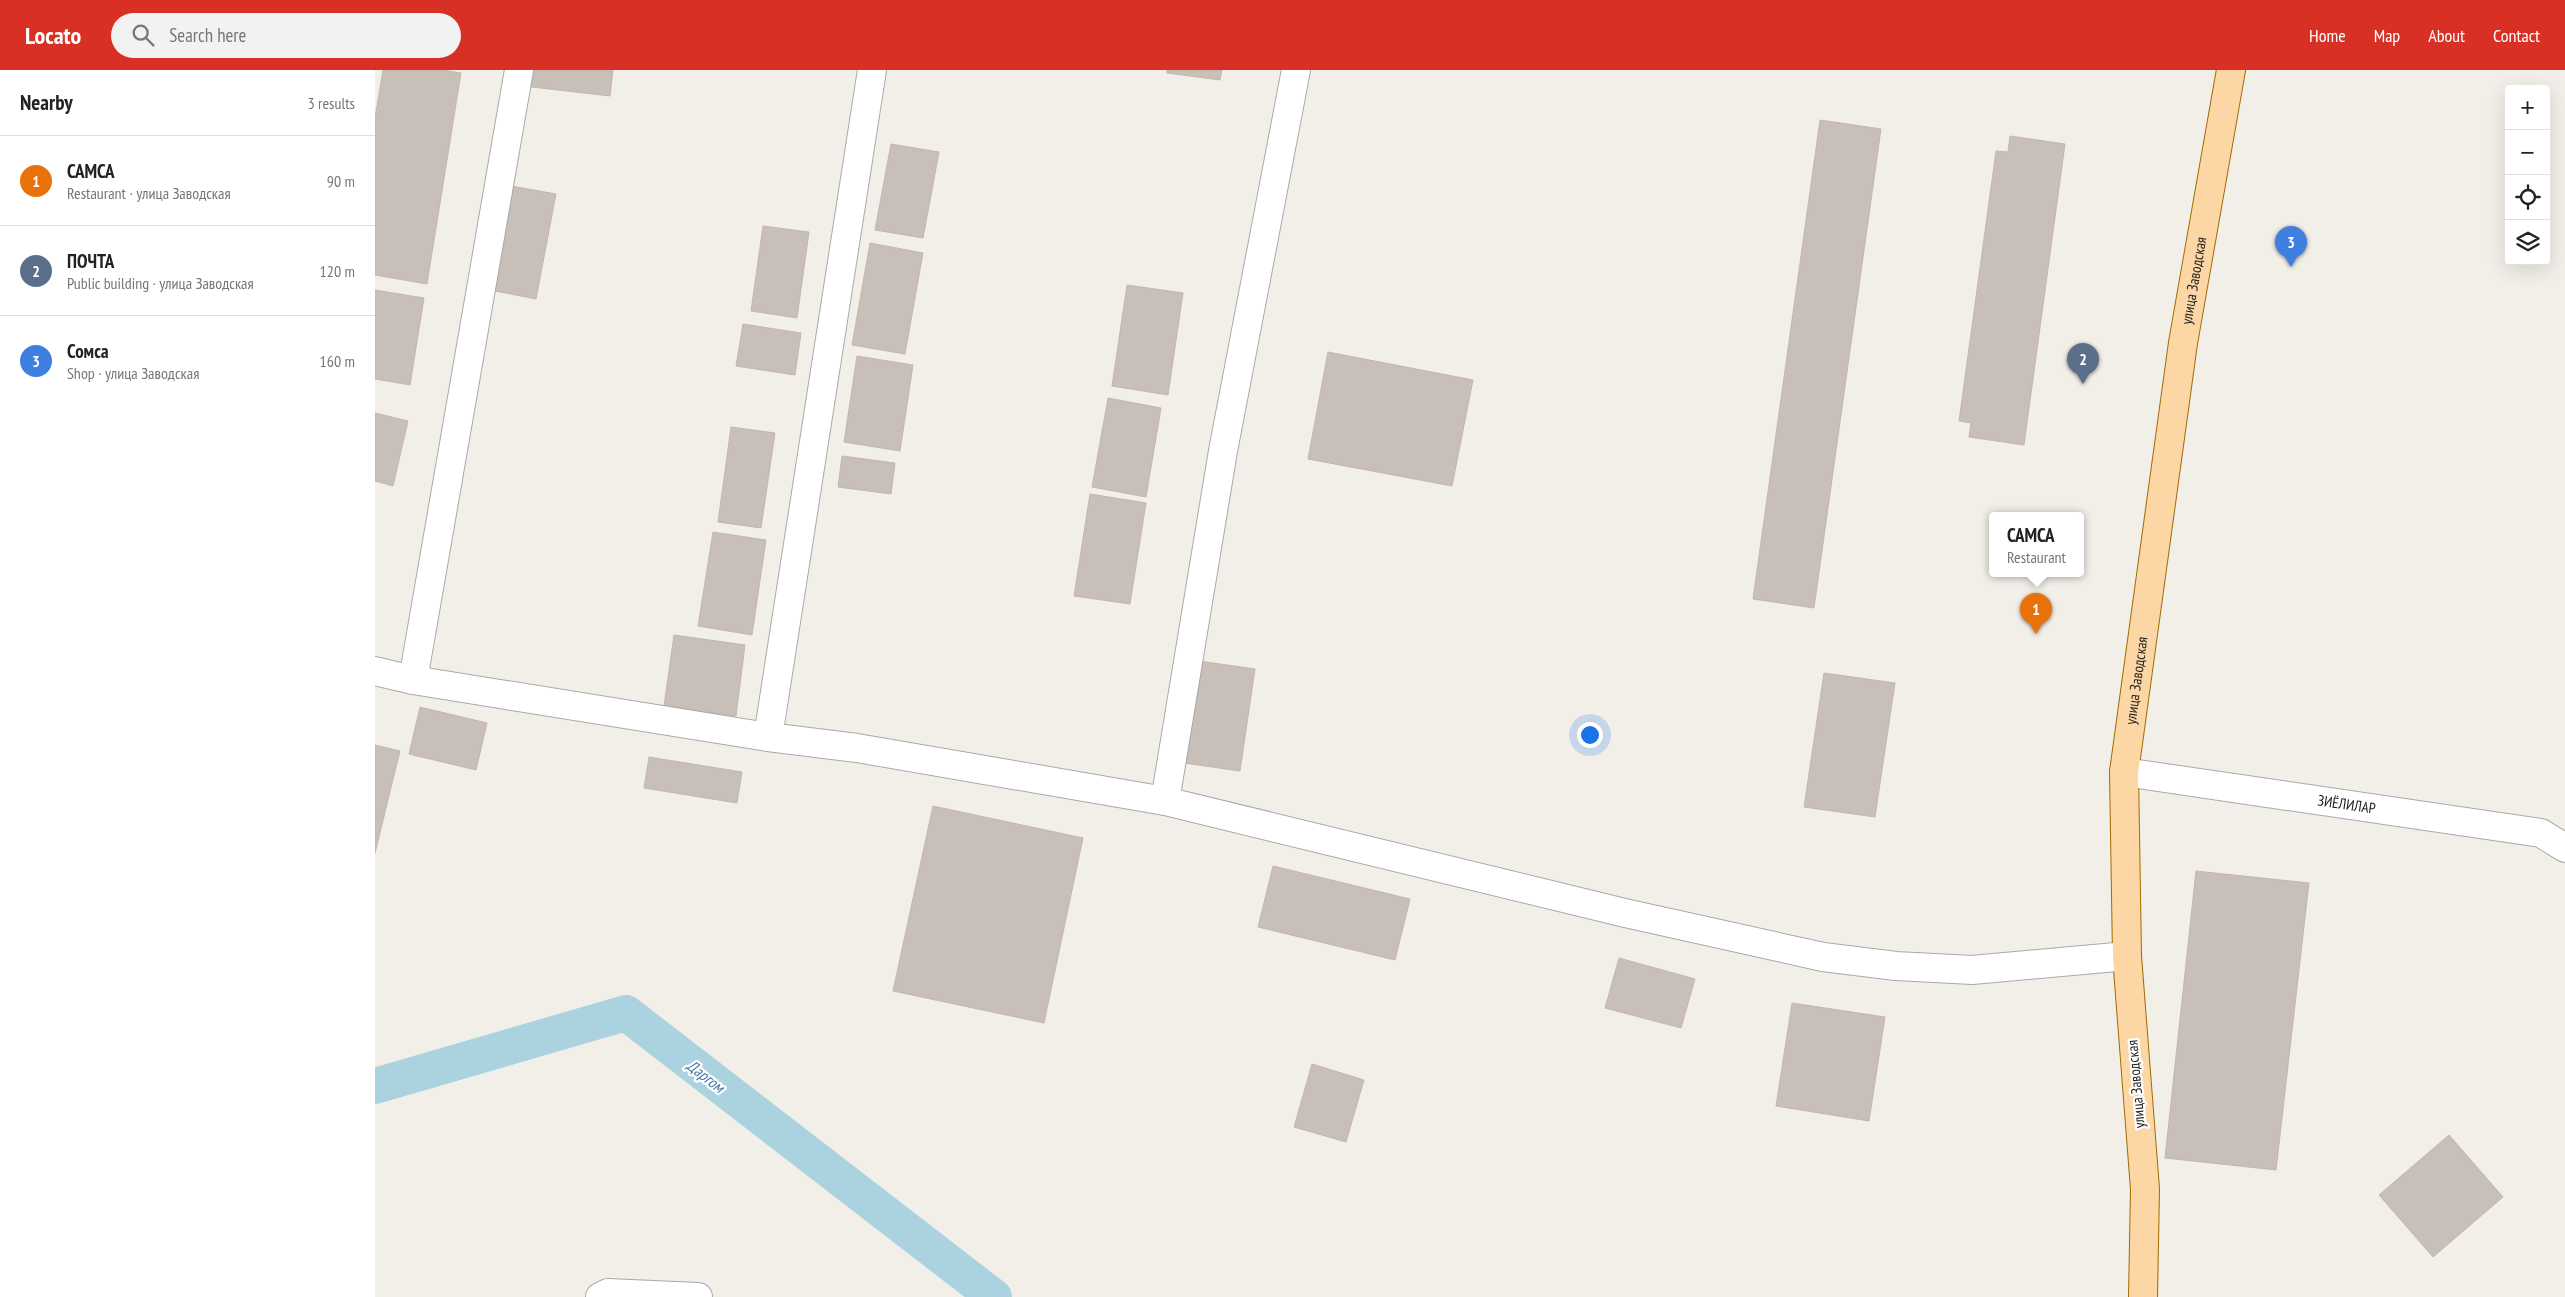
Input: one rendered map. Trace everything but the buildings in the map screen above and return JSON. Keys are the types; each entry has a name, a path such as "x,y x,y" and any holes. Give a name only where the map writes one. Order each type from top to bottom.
{"main road":[{"name":"улица Заводская","path":"2143,1297 2145,1189 2127,956 2124,772 2183,343 2231,70"}],"street":[{"path":"413,680 519,70"},
{"path":"768,737 872,70"},
{"path":"1165,802 1223,451 1296,70"},
{"path":"375,671 413,680 768,737 857,748 1165,802 1625,913 1823,957 1896,966 1972,970 2127,956"},
{"name":"ЗИЁЛИЛАР","path":"2124,772 2541,833 2565,848"},
{"path":"601,1297 607,1293 698,1297"}],"waterway":[{"name":"Даргом","path":"375,1086 626,1013 994,1297"}],"place":[{"name":"Сомса","path":"2291,267"},
{"name":"ПОЧТА","path":"2083,384"},
{"name":"САМСА","path":"2036,634"}]}
